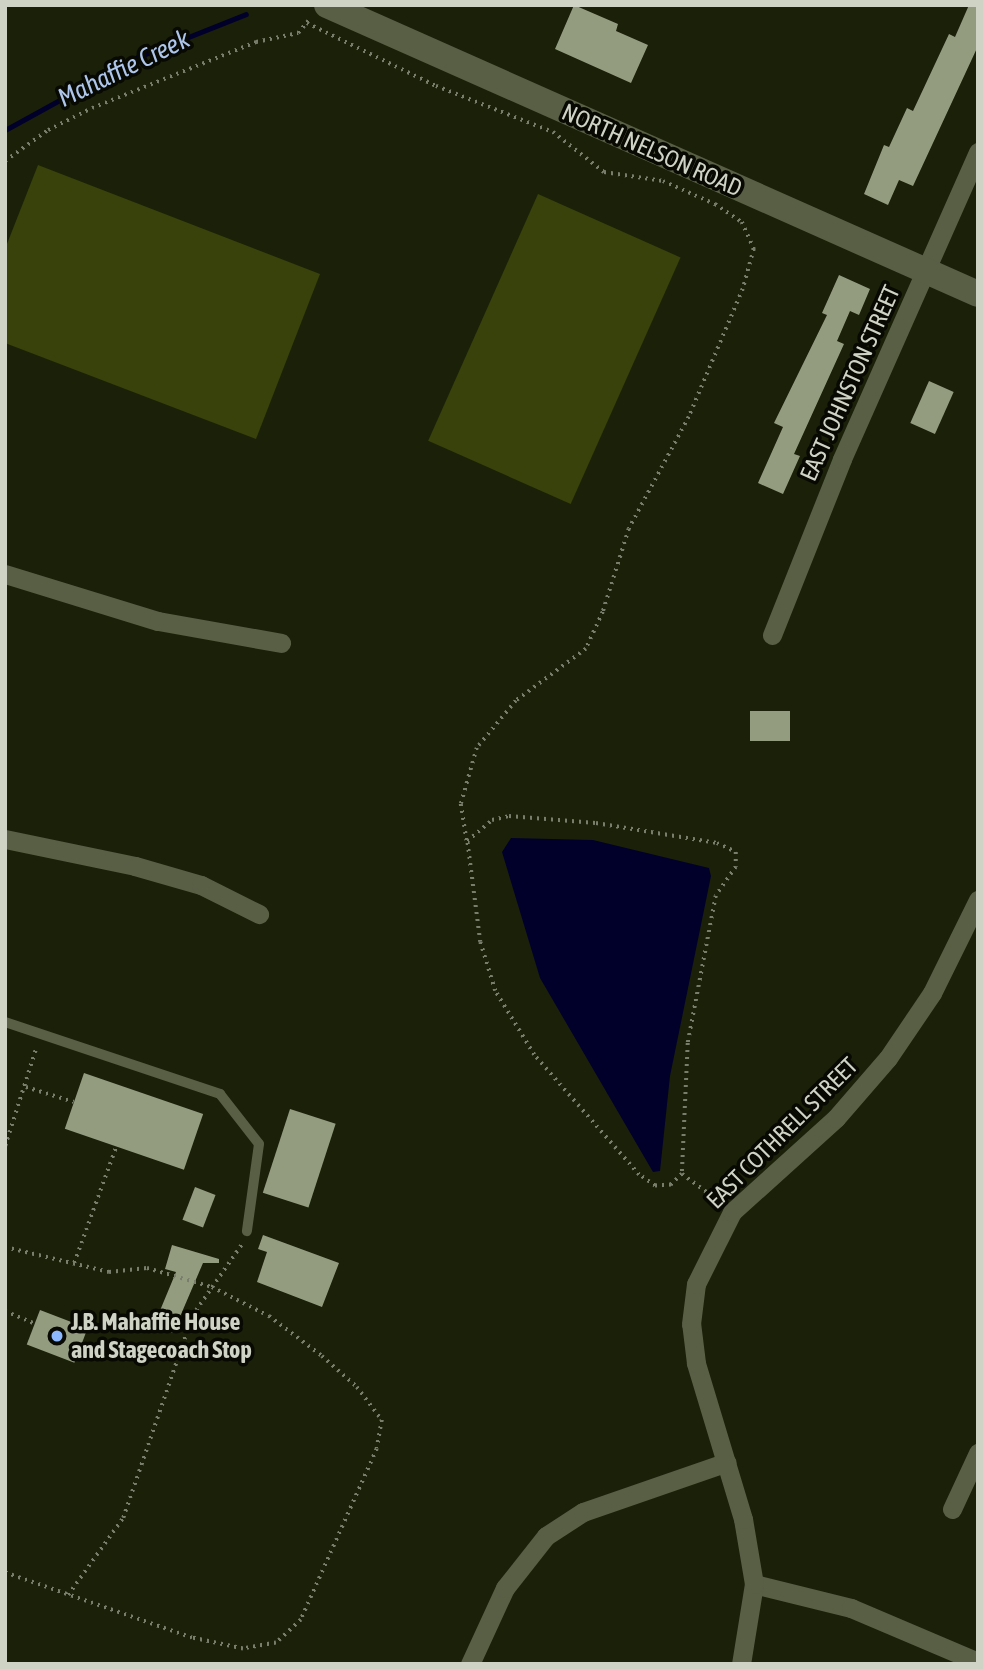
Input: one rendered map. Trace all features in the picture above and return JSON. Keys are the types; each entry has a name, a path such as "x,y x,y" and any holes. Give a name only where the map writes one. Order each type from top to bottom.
{"street":[{"name":"NORTH NELSON ROAD","path":"319,10 978,294"},
{"name":"EAST JOHNSTON STREET","path":"772,635 842,459 978,152"},
{"path":"5,574 158,621 281,643"},
{"path":"5,839 148,870 201,885 259,914"},
{"name":"EAST COTHRELL STREET","path":"741,1664 754,1584 743,1519 696,1363 691,1315 703,1261 732,1212 836,1118 888,1058 932,993 978,900"},
{"path":"951,1509 978,1453"},
{"path":"470,1664 505,1588 546,1536 583,1512 726,1462"},
{"path":"754,1584 851,1608 978,1662"}],"lane":[{"path":"5,1022 220,1094 259,1144 247,1231"}],"path":[{"path":"5,160 48,130 92,108 256,42 298,33 319,10"},
{"path":"307,23 436,86 553,132 604,172 663,181 715,204 742,222 754,249 748,279 689,417 629,528 603,612 586,649 516,701 477,748 461,804 484,963 520,1037 646,1182 665,1186 681,1174"},
{"path":"467,841 492,820 509,816 596,823 717,843 736,852 736,867 716,896 688,1043 681,1174"},
{"path":"5,1146 40,1033"},
{"path":"25,1086 74,1102"},
{"path":"74,1264 116,1147"},
{"path":"681,1174 732,1212"},
{"path":"68,1595 123,1518 192,1316 239,1253 247,1231"},
{"path":"5,1247 109,1272 147,1268 212,1287 269,1317 322,1356 357,1387 382,1420 377,1449 301,1620 276,1643 243,1649 192,1638 5,1573"},
{"path":"5,1311 35,1324"}],"green space":[{"path":"38,165 320,274 256,439 5,343 5,249"},
{"path":"538,194 681,257 571,504 428,441"}],"water":[{"path":"511,838 593,840 709,868 711,876 670,1076 660,1171 653,1172 540,978 502,852"}],"building":[{"path":"574,5 618,24 616,31 648,45 631,83 555,49"},
{"path":"969,5 978,5 978,46 913,186 899,180 888,205 864,194 884,145 889,147 907,108 913,111 949,34 955,37"},
{"path":"839,275 870,289 859,315 850,311 837,341 844,344 794,454 800,456 783,494 758,483 783,427 774,423 827,315 822,313"},
{"path":"929,381 954,392 935,434 910,423"},
{"path":"750,711 790,711 790,741 750,741"},
{"path":"84,1073 203,1114 184,1170 65,1129"},
{"path":"290,1109 336,1124 308,1208 263,1193"},
{"path":"195,1187 216,1195 203,1228 182,1220"},
{"path":"263,1235 339,1263 322,1307 257,1282 267,1252 258,1249"},
{"path":"172,1245 219,1259 219,1263 203,1263 173,1333 154,1325 176,1272 165,1269"},
{"name":"J.B. Mahaffie House and Stagecoach Stop","path":"40,1310 88,1328 74,1363 27,1345"}],"waterway":[{"name":"Mahaffie Creek","path":"5,130 138,57 246,14"}],"place":[{"name":"J.B. Mahaffie House and Stagecoach Stop","path":"57,1336"}]}
